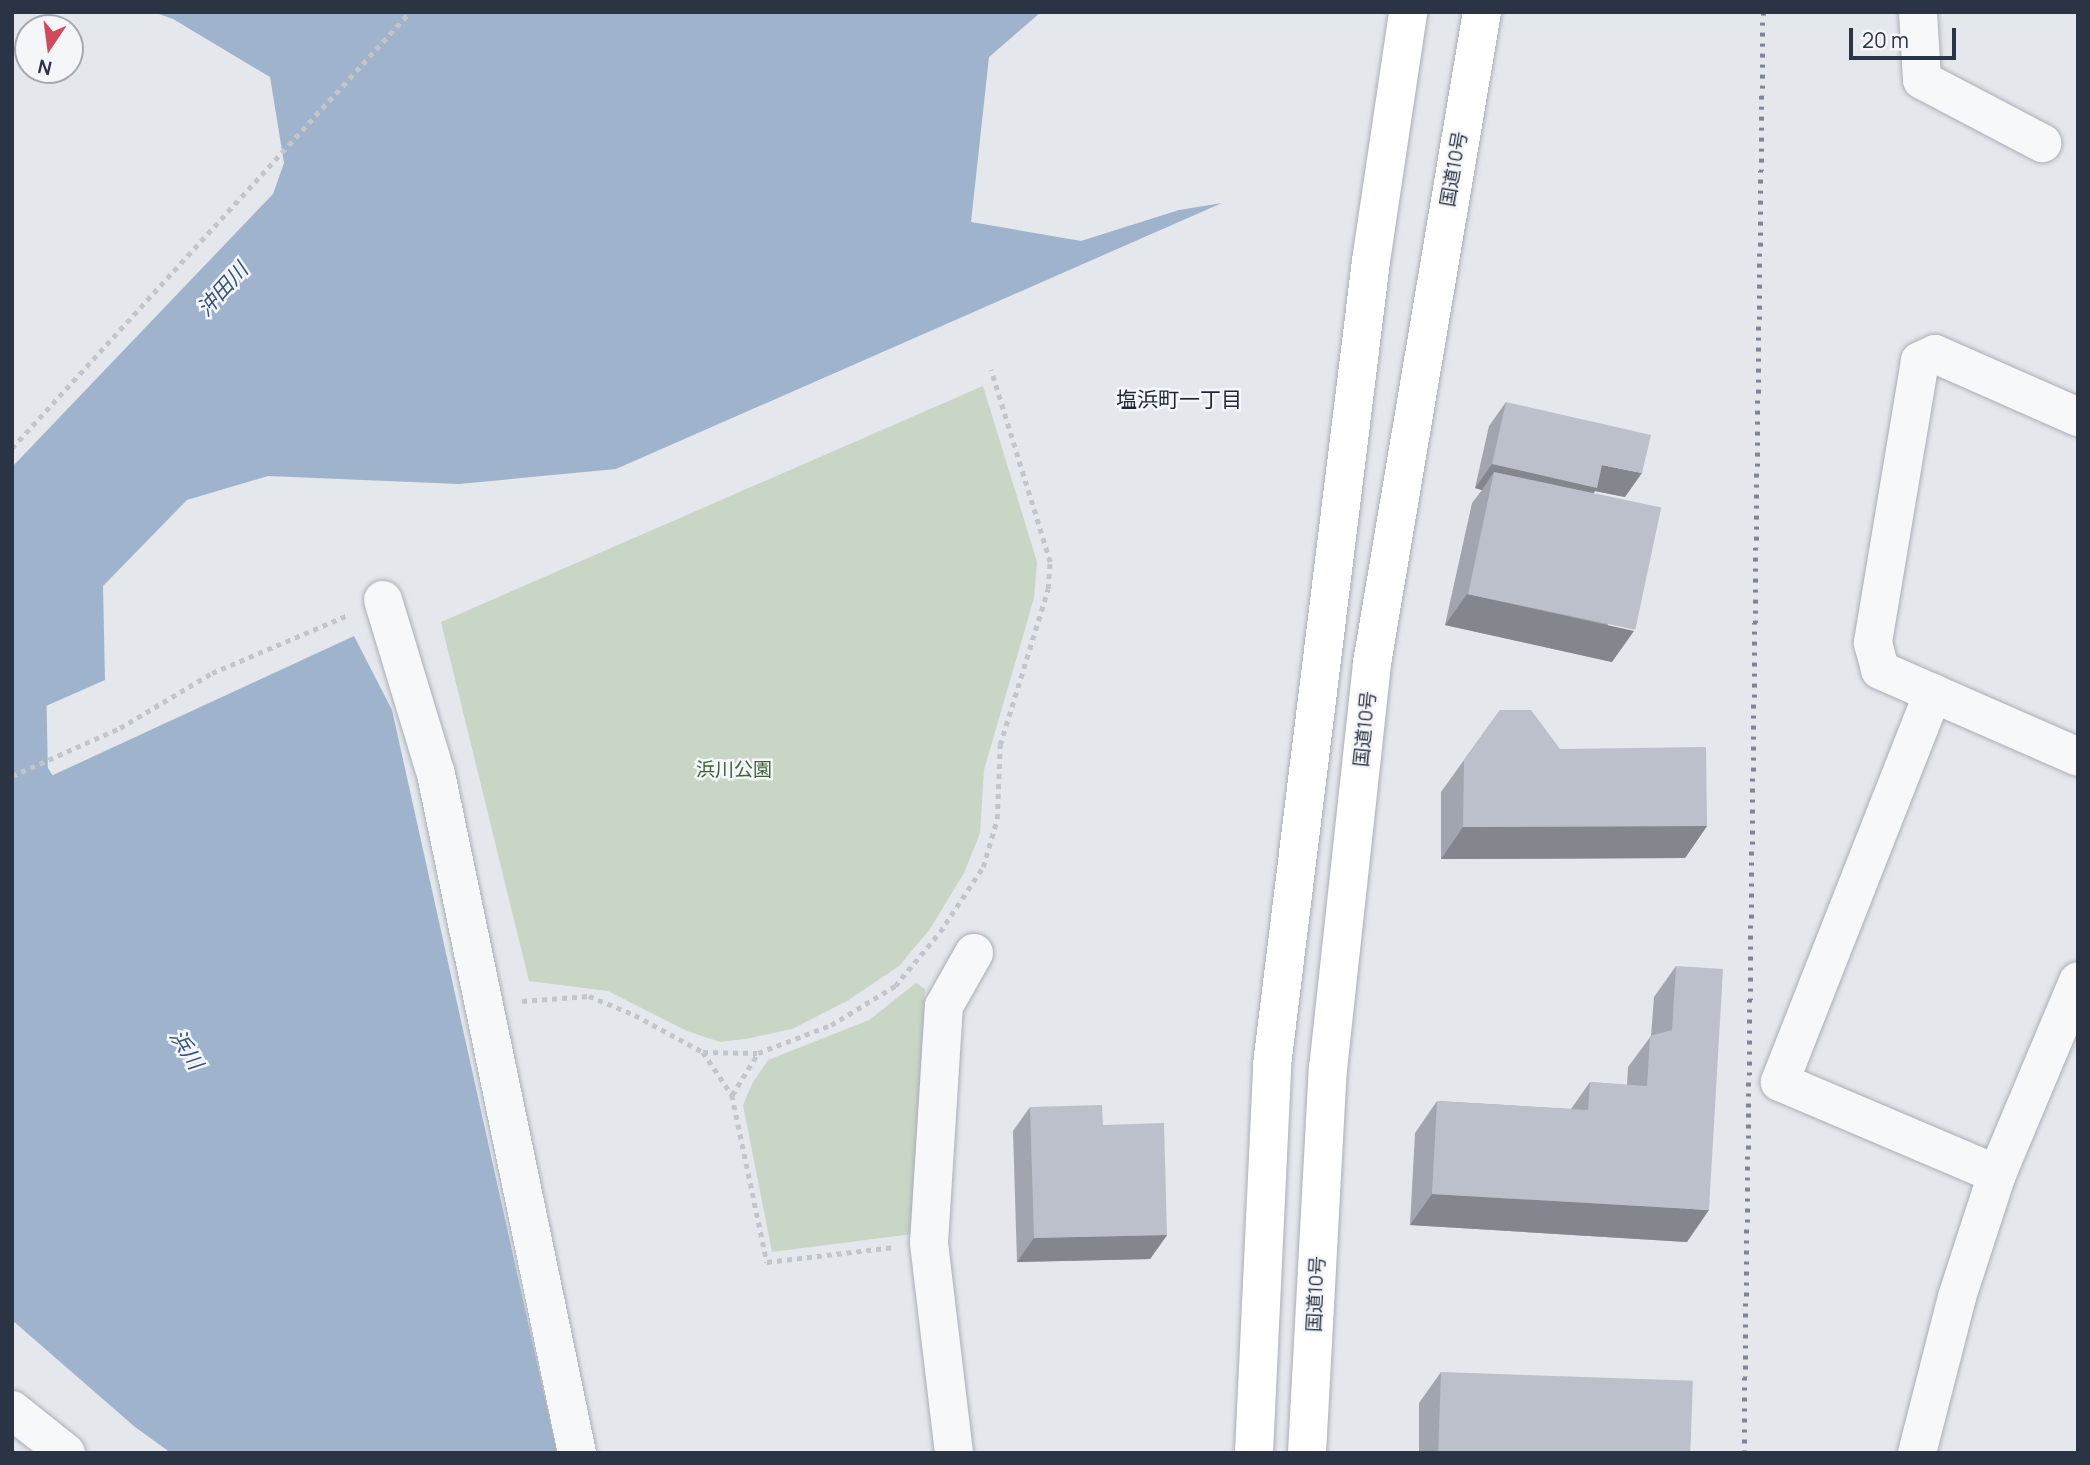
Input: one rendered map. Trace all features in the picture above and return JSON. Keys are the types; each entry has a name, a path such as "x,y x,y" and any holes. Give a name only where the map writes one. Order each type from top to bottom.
{"highway":[{"path":"1254,1453 1272,1065 1371,261 1408,12"},
{"name":"国道10号","path":"1307,1453 1328,1069 1372,663 1420,358 1482,12"}],"street":[{"path":"1918,12 1922,80 2042,143"},
{"path":"2078,417 1935,354 1920,361 1873,643 1880,670 2078,757"},
{"path":"383,600 436,774 577,1453"},
{"path":"1933,693 1780,1082 1997,1174"},
{"path":"954,1453 929,1243 944,1006 974,953"},
{"path":"1917,1453 1954,1309 1997,1174 2074,997"},
{"path":"12,1410 66,1453"}],"path":[{"path":"12,448 410,12"},
{"path":"703,1052 758,1053 831,1025 895,986 940,932 984,867 997,819 1000,745 1048,589 1050,562 991,370"},
{"path":"12,776 120,728 212,673 383,600"},
{"path":"483,1010 535,997 589,996 635,1015 703,1052 732,1095 767,1262 929,1243"},
{"path":"732,1095 758,1053"}],"green space":[{"name":"浜川公園","path":"983,386 1037,562 1034,598 984,770 980,833 964,873 930,929 899,966 847,1001 792,1029 746,1039 720,1042 687,1031 608,991 529,981 441,622"},
{"path":"916,983 925,989 913,1234 772,1252 743,1105 752,1084 768,1060 869,1020"}],"water":[{"name":"沖田川","path":"153,12 1041,12 989,57 971,222 1081,241 1179,210 1222,203 616,469 459,484 268,476 187,500 103,586 105,680 12,721 12,467 273,194 284,163 270,77 173,19"},
{"path":"354,636 392,710 557,1453 171,1453 135,1427 12,1320 12,794"}],"building":[{"path":"1506,402 1651,435 1642,473 1602,465 1597,488 1492,464"},
{"path":"1494,472 1661,508 1635,630 1468,594"},
{"path":"1500,710 1531,710 1560,749 1706,747 1707,826 1463,827 1464,761"},
{"path":"1676,966 1723,969 1709,1210 1432,1194 1437,1101 1588,1110 1590,1082 1647,1086 1650,1036 1672,1030"},
{"path":"1102,1105 1103,1125 1164,1123 1167,1235 1034,1238 1030,1107"},
{"path":"1441,1372 1693,1381 1690,1453 1438,1453"}],"waterway":[{"name":"浜川","path":"12,622 15,777 70,864"}],"railway":[{"path":"1744,1453 1763,12"}],"district":[{"name":"塩浜町一丁目","path":"1179,399"}]}
